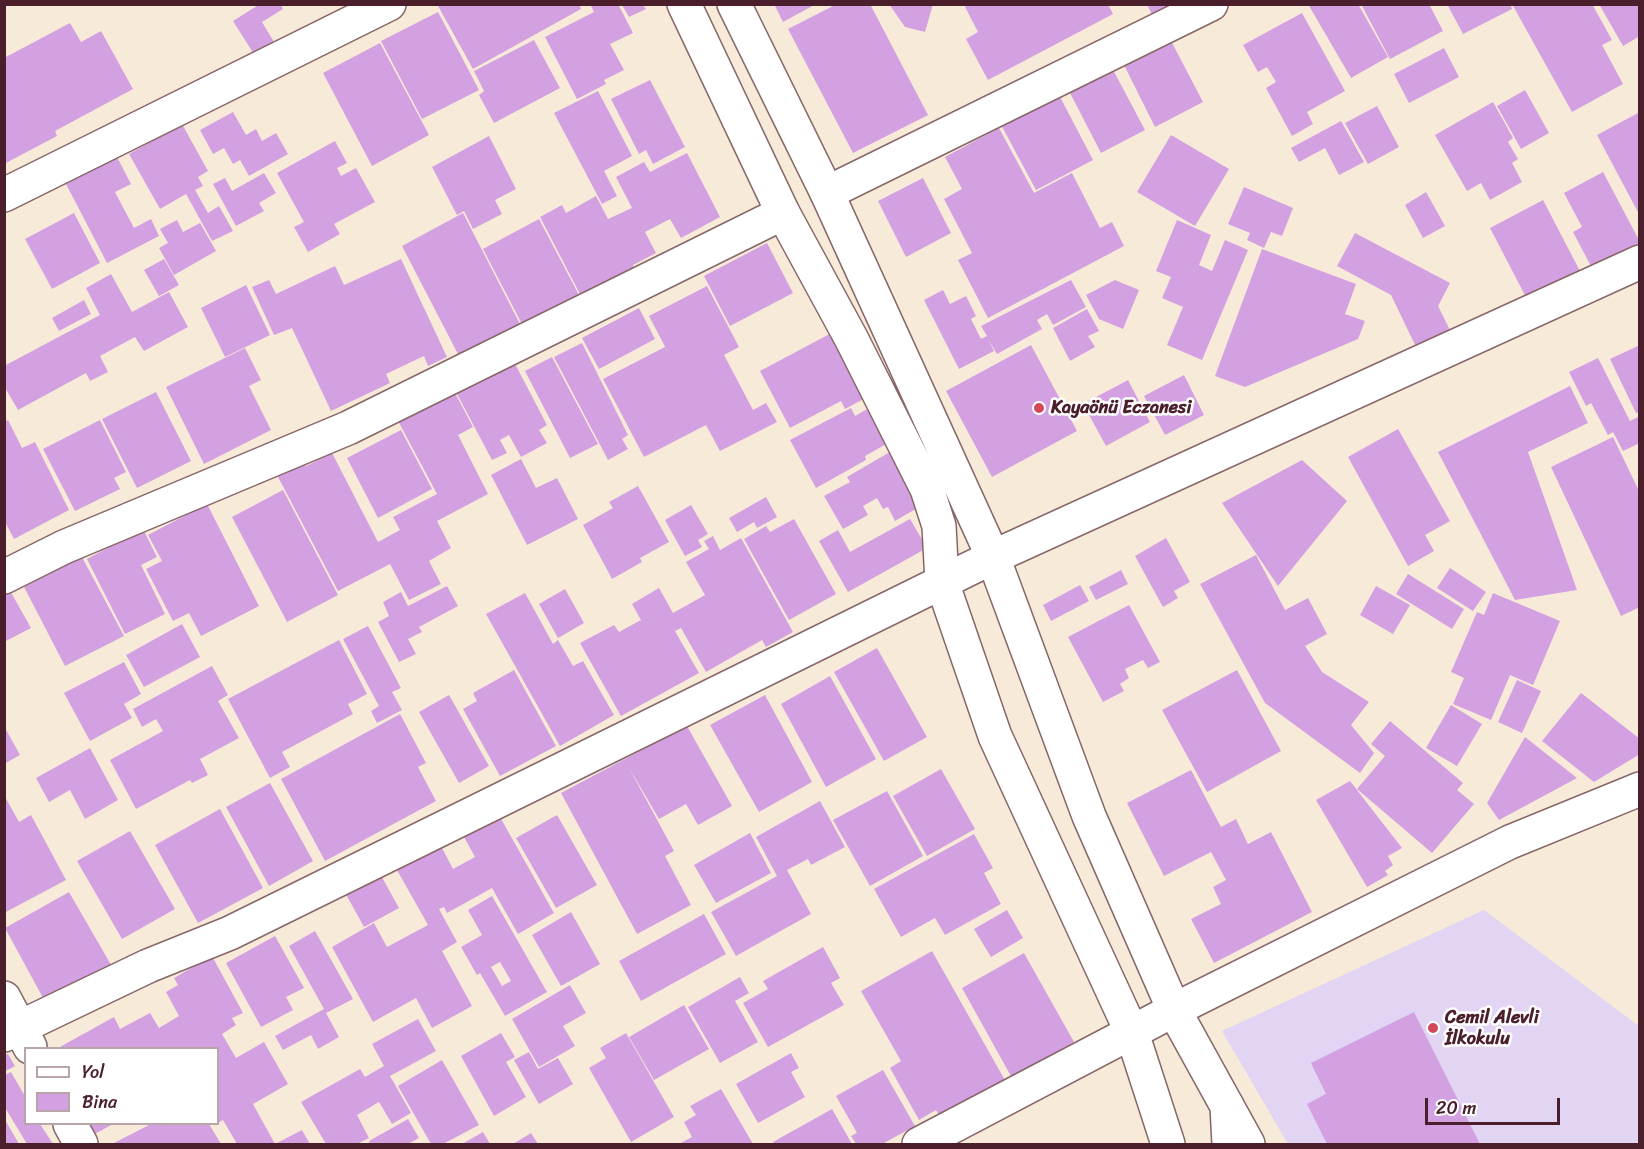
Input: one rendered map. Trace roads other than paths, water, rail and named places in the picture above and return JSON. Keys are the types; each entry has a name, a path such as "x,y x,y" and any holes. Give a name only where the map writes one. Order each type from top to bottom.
{"main road":[{"path":"4,195 389,4"},
{"path":"684,4 783,213 851,338 927,489 939,526 942,582 995,736 1132,1033 1168,1144"},
{"path":"734,4 827,193 993,556 1089,816 1174,1010 1248,1144"},
{"path":"827,193 1211,4"},
{"path":"4,577 64,547 348,428 783,213"},
{"path":"4,998 18,1037 148,966 230,933 993,556 1640,262"},
{"path":"919,1144 1174,1010 1510,842 1640,789"},
{"path":"1227,1106 1229,1144"},
{"path":"71,1125 81,1144"}],"place":[{"name":"Kayaönü Eczanesi","path":"1039,408"},
{"name":"Cemil Alevli İlkokulu","path":"1433,1028"}]}
